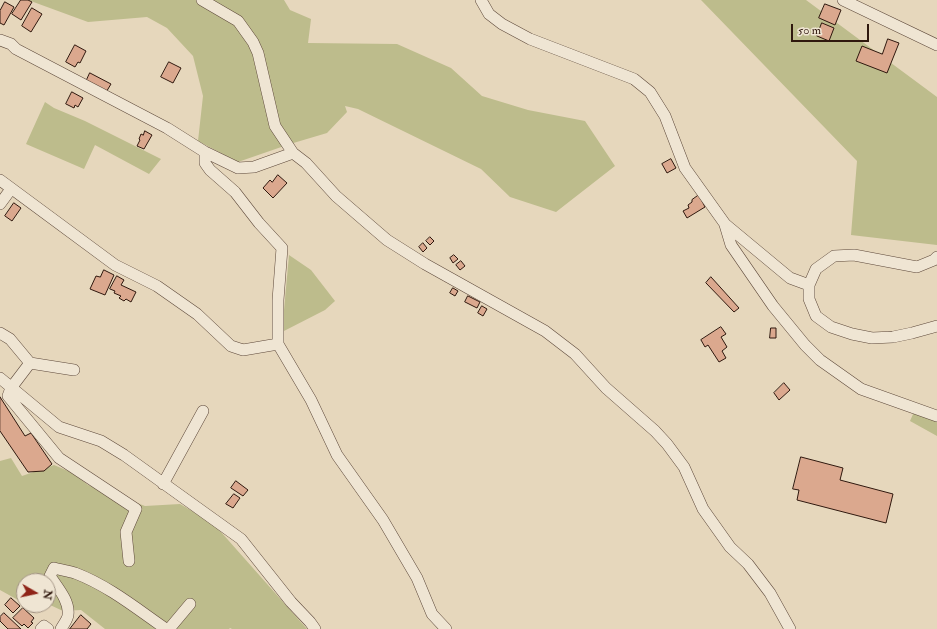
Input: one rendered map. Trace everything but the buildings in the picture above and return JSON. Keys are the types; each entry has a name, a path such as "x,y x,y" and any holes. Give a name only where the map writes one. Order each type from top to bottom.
{"street":[{"path":"204,0 238,21 253,42 258,53 275,126 293,153 306,163 336,196 387,240 425,264 545,331 575,354 606,388 655,431 667,444 684,467 703,509 730,547 748,564 770,593 790,629"},
{"path":"481,0 489,14 502,24 530,39 634,79 650,92 665,116 685,168 725,224 790,278 809,285"},
{"path":"843,0 937,45"},
{"path":"0,40 11,44 23,52 167,128 205,152 238,168 254,167 293,153"},
{"path":"205,152 205,163 210,170 235,192 259,223 282,248 278,300 278,344 310,400 337,455 383,520 417,578 432,614 446,629"},
{"path":"0,180 115,265 157,286 197,314 231,346 243,350 278,344"},
{"path":"0,204 11,189"},
{"path":"725,224 731,244 773,306 805,345 820,360 861,389 937,416"},
{"path":"937,257 934,260 917,266 854,255 834,256 816,269 809,285 809,299 816,316 831,327 852,334 872,338 893,337 937,326"},
{"path":"0,333 10,339 30,364 74,370"},
{"path":"30,364 11,388 8,396 59,458 136,509 126,532 129,561"},
{"path":"0,378 59,427 101,441 124,455 241,539 291,602 315,629"},
{"path":"163,484 203,411"},
{"path":"61,629 68,616 68,612 67,604 63,596 50,576 54,568 74,573 98,584 129,603 166,629"},
{"path":"170,629 190,604"},
{"path":"41,629 44,626 48,629"}],"shaded area":[{"path":"28,0 284,0 290,10 311,19 308,43 397,44 451,68 482,96 528,110 585,121 615,166 556,212 510,197 481,169 358,109 345,106 347,112 327,133 238,162 198,141 203,96 193,56 167,28 147,17 88,22"},
{"path":"701,0 806,0 937,97 937,245 851,235 857,161"},
{"path":"45,102 54,108 85,121 161,159 149,174 95,145 84,169 26,144"},
{"path":"289,255 311,270 335,301 325,310 282,332"},
{"path":"914,412 937,421 937,436 910,421"},
{"path":"11,458 22,476 54,465 73,473 88,485 145,506 180,504 213,523 307,629 105,629 81,610 63,611 56,608 56,573 16,573 16,599 0,590 0,461"}]}
